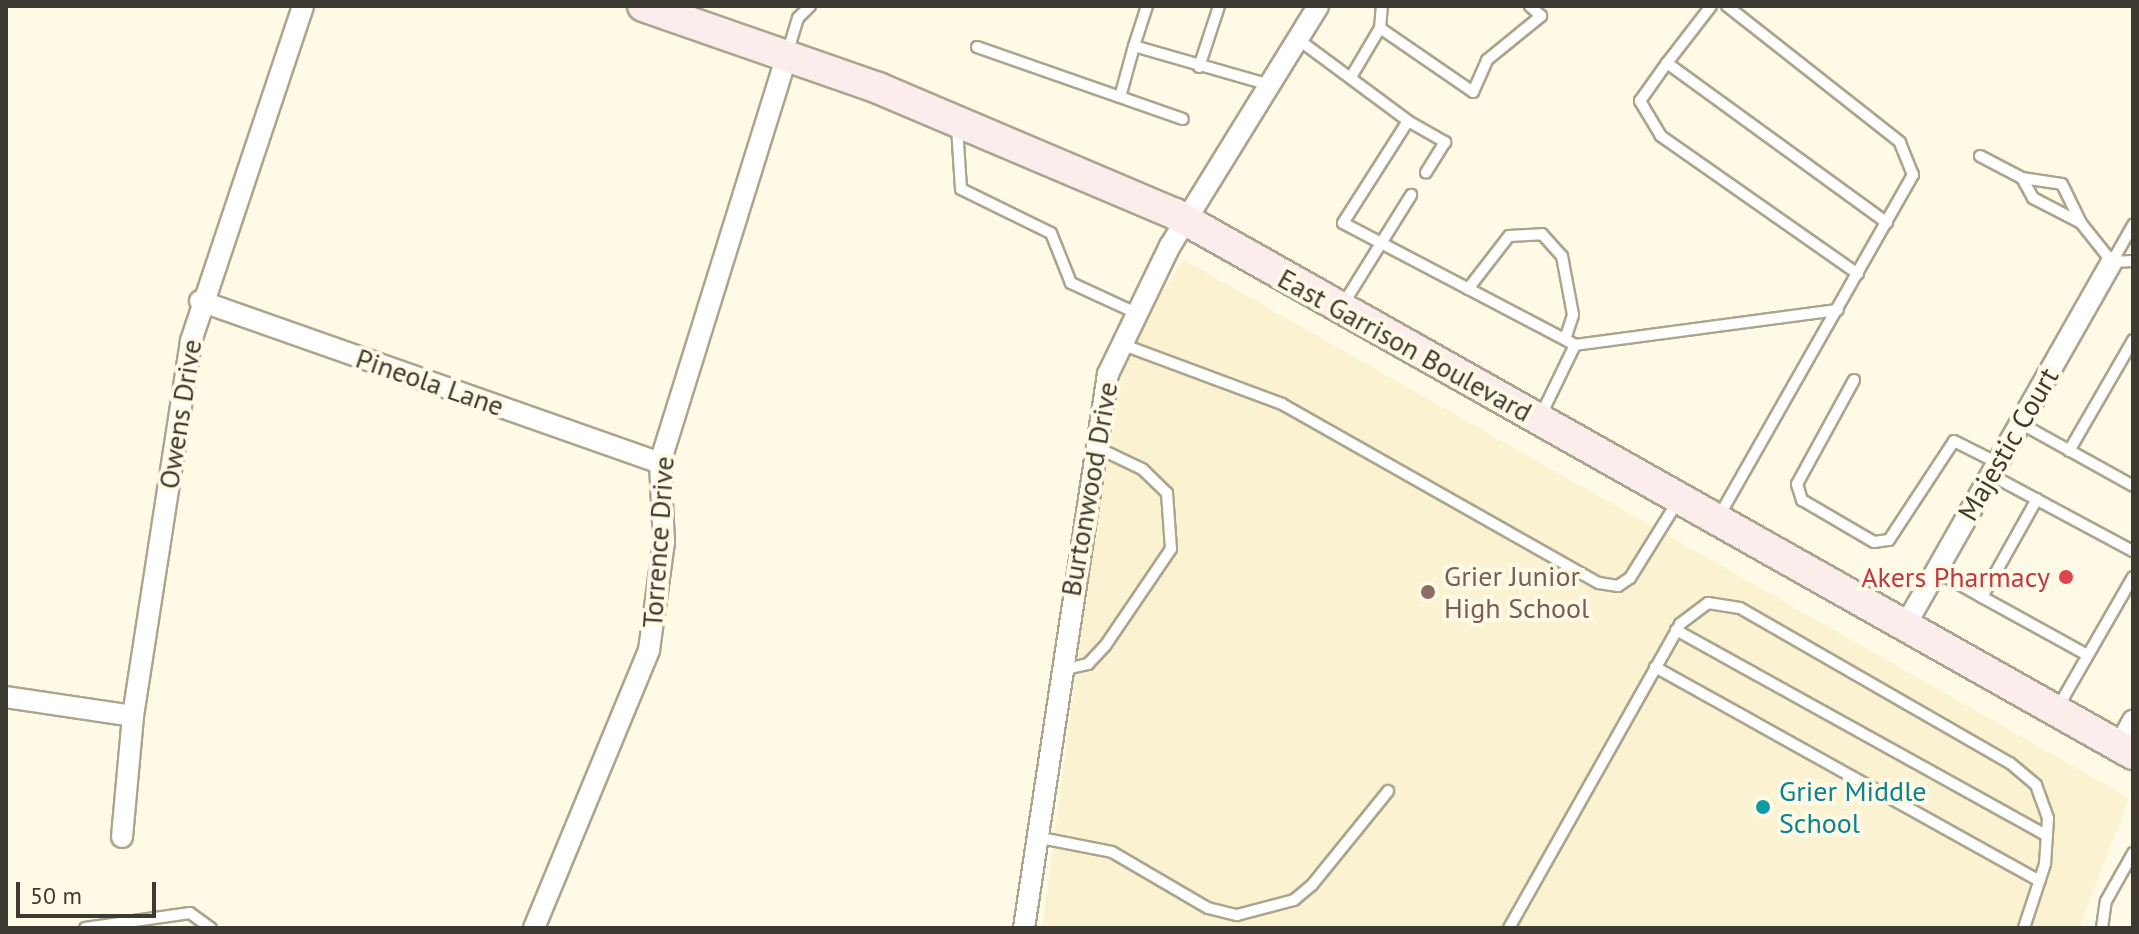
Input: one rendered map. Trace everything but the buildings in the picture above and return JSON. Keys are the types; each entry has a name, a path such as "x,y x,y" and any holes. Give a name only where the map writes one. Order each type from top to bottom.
{"main road":[{"name":"East Garrison Boulevard","path":"643,6 957,120 1187,222 2056,710 2128,740"}],"street":[{"name":"Owens Drive","path":"122,837 133,716 200,301 303,6"},
{"name":"Burtonwood Drive","path":"1024,928 1092,445 1119,344 1134,312 1318,6"},
{"name":"Torrence Drive","path":"534,928 649,650 664,542 660,463 787,56"},
{"name":"Majestic Court","path":"1905,626 2112,262"},
{"name":"Pineola Lane","path":"200,301 660,463"},
{"path":"6,697 133,716"}],"lane":[{"path":"787,56 810,6"},
{"path":"1120,97 1147,6"},
{"path":"1199,67 1219,6"},
{"path":"1351,77 1380,28 1382,6"},
{"path":"1380,28 1473,92 1487,60 1541,16 1530,6"},
{"path":"1711,6 1640,101 1648,122 1858,274"},
{"path":"1717,520 1913,175 1900,142 1727,6"},
{"path":"1299,40 1408,121 1445,142 1426,172"},
{"path":"1134,46 1270,85"},
{"path":"977,47 1183,119"},
{"path":"1667,63 1887,223"},
{"path":"957,120 961,189 1051,233 1071,283 1134,312"},
{"path":"1408,121 1343,223 1570,342 1838,310"},
{"path":"1980,156 2022,178 2062,184 2081,223 2112,262"},
{"path":"2022,178 2033,198 2081,223"},
{"path":"1341,308 1411,195"},
{"path":"2112,262 2133,225"},
{"path":"1468,289 1509,236 1542,234 1562,256 1573,315 1570,342 1539,420"},
{"path":"2112,262 2133,261"},
{"path":"2069,451 2133,340"},
{"path":"1119,344 1282,404 1599,583 1618,586 1630,578 1679,500"},
{"path":"1854,380 1797,484 1802,500 1874,542 1889,540 1954,441 2037,499 2133,551"},
{"path":"2020,423 2133,486"},
{"path":"1060,670 1088,664 1105,646 1171,549 1167,493 1142,469 1092,445"},
{"path":"1982,597 2037,499"},
{"path":"1936,571 2087,655"},
{"path":"2056,710 2133,577"},
{"path":"1509,928 1676,630 1708,603 1740,608 2010,763 2036,785 2047,836 2039,881 2024,928"},
{"path":"1676,630 2047,836"},
{"path":"1655,667 2039,881"},
{"path":"1036,837 1112,852 1208,908 1237,915 1294,900 1312,885 1388,791"},
{"path":"2102,928 2106,901 2133,853"},
{"path":"85,928 190,913 211,928"}],"shaded area":[{"name":"Grier Junior High School","path":"1184,260 2129,798 2079,928 1042,928 1114,387 1141,324"}],"place":[{"name":"Akers Pharmacy","path":"2066,577"},
{"name":"Grier Junior High School","path":"1428,592"},
{"name":"Grier Middle School","path":"1763,807"}]}
